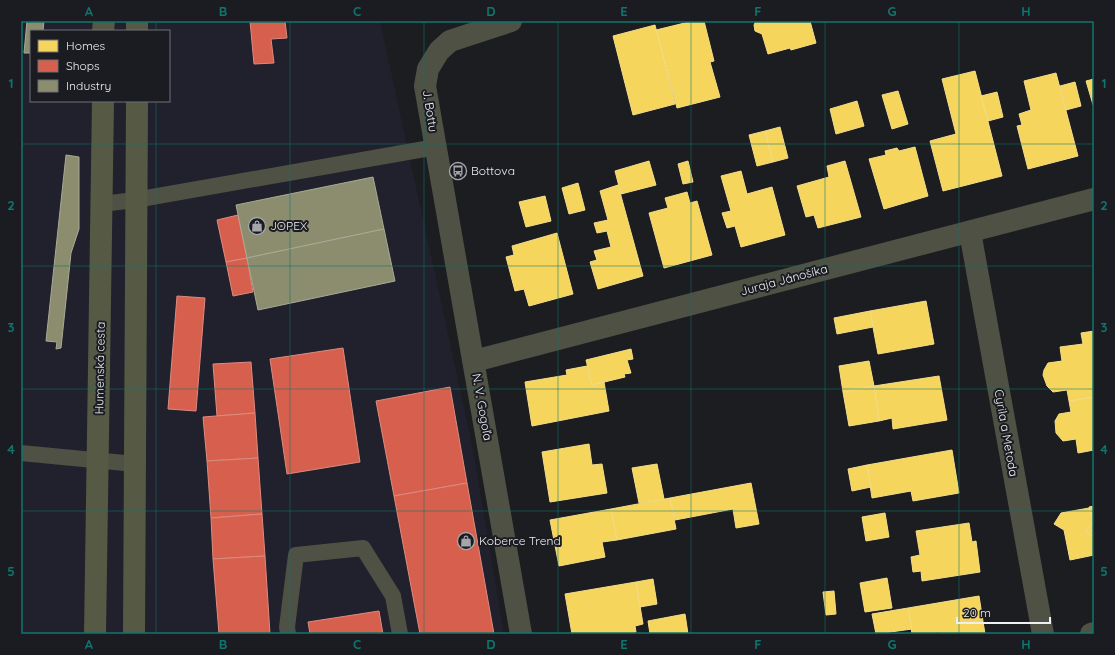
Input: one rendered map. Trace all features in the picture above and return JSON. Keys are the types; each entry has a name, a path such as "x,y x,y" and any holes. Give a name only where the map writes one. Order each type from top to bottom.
{"main road":[{"name":"Humenská cesta","path":"96,634 103,102"},
{"path":"134,634 136,102"}],"street":[{"name":"J. Bottu","path":"442,181 425,86 428,69 439,51 450,41 511,21"},
{"name":"N. V. Gogoľa","path":"442,181 521,634"},
{"name":"Juraja Jánošíka","path":"474,361 1094,199"},
{"name":"Cyrila a Metoda","path":"970,232 1043,634"}],"lane":[{"path":"102,204 136,200 436,147"},
{"path":"21,453 135,464"},
{"path":"288,634 287,627 296,555 363,548 394,596 400,634"}],"shaded area":[{"path":"21,21 380,21 472,444 504,634 21,634"}],"building: Homes":[{"path":"693,21 704,21 714,61 710,62 720,97 677,108 656,30"},
{"path":"756,21 810,21 816,43 791,50 790,48 768,54 762,34 755,31 754,25"},
{"path":"655,25 675,104 633,115 613,36"},
{"path":"975,71 1002,176 943,191 930,141 956,134 942,79"},
{"path":"1056,73 1078,156 1028,169 1017,126 1022,125 1019,114 1031,110 1024,81"},
{"path":"1094,79 1094,108 1086,81"},
{"path":"1075,82 1081,106 1066,110 1060,86"},
{"path":"898,91 908,124 892,129 882,95"},
{"path":"997,92 1003,117 988,121 981,96"},
{"path":"857,101 864,126 836,134 830,109"},
{"path":"780,127 788,158 773,162 765,131"},
{"path":"765,131 773,162 757,166 749,135"},
{"path":"915,147 928,196 884,209 869,159 886,155 885,151 897,148 899,151"},
{"path":"649,161 656,185 621,194 615,171"},
{"path":"688,161 693,182 683,184 678,164"},
{"path":"845,161 861,217 818,228 814,215 806,217 797,186 829,177 827,166"},
{"path":"741,171 747,194 772,187 785,235 741,247 735,226 727,228 722,213 731,211 721,176"},
{"path":"578,183 585,210 569,214 562,188"},
{"path":"618,185 643,276 598,289 590,262 597,260 594,251 611,247 607,231 597,233 594,223 608,220 600,191"},
{"path":"687,192 690,203 697,201 712,255 664,268 649,213 668,208 665,198"},
{"path":"545,196 551,221 526,227 519,202"},
{"path":"557,233 573,294 529,306 524,289 515,291 506,257 514,255 512,246"},
{"path":"926,301 934,344 878,354 870,311"},
{"path":"870,311 873,327 837,334 834,318"},
{"path":"1094,331 1094,397 1069,401 1067,390 1053,392 1047,386 1043,375 1044,370 1048,363 1062,361 1060,347 1083,344 1081,333"},
{"path":"631,349 633,359 627,360 631,373 624,374 625,377 592,385 586,360"},
{"path":"869,361 874,386 843,392 839,366"},
{"path":"587,366 592,385 604,382 609,411 532,426 525,382 567,375 566,370"},
{"path":"939,376 947,420 893,429 892,418 879,421 874,386"},
{"path":"874,386 879,421 849,426 843,392"},
{"path":"1094,397 1094,450 1078,453 1076,439 1063,441 1056,433 1055,421 1059,414 1071,412 1069,401"},
{"path":"589,444 592,465 602,464 607,493 550,502 542,452"},
{"path":"952,450 959,493 913,501 911,491 872,498 867,465"},
{"path":"657,464 664,499 639,503 632,468"},
{"path":"867,465 871,487 852,491 848,469"},
{"path":"751,483 759,524 736,528 733,509 675,520 670,498"},
{"path":"670,498 676,529 617,540 611,509"},
{"path":"1094,506 1094,537 1086,532 1093,521 1089,507"},
{"path":"1089,508 1093,521 1086,532 1094,537 1094,555 1070,560 1064,530 1054,524 1061,513"},
{"path":"611,509 617,540 602,542 605,557 559,566 550,520"},
{"path":"885,513 889,537 866,541 862,517"},
{"path":"969,523 972,542 976,541 980,572 922,581 921,571 913,572 911,557 920,555 916,531"},
{"path":"887,578 892,608 865,612 860,583"},
{"path":"653,579 657,604 640,607 636,582"},
{"path":"636,582 643,624 635,626 636,632 623,634 572,634 565,594"},
{"path":"834,591 836,614 826,615 823,592"},
{"path":"979,596 985,634 938,634 938,632 912,634 908,608"},
{"path":"908,608 912,629 876,634 872,614"},
{"path":"685,614 688,634 650,634 648,621"}],"building: Shops":[{"path":"250,21 285,21 287,38 271,39 274,63 254,64"},
{"path":"238,215 247,258 226,262 217,220"},
{"path":"247,258 253,292 233,296 226,262"},
{"path":"177,296 205,298 196,411 168,409"},
{"path":"343,348 360,462 287,474 270,359"},
{"path":"251,362 255,413 217,416 213,364"},
{"path":"450,387 467,483 394,496 376,401"},
{"path":"255,413 258,458 207,461 203,417"},
{"path":"258,458 262,514 211,518 207,461"},
{"path":"467,483 494,634 420,634 394,496"},
{"path":"262,514 265,556 213,559 211,518"},
{"path":"265,556 270,634 219,634 213,559"},
{"path":"379,611 383,634 310,634 308,622"}],"building: Industry":[{"path":"27,21 44,21 43,30 30,30 30,53 24,53"},
{"path":"66,155 79,157 79,229 71,253 61,348 56,349 57,342 46,341"},
{"path":"373,177 384,229 247,258 236,205"},
{"path":"384,229 395,281 258,310 247,258"}],"place":[{"name":"Bottova","path":"458,171"},
{"name":"JOPEX","path":"257,226"},
{"name":"Koberce Trend","path":"466,541"}]}
